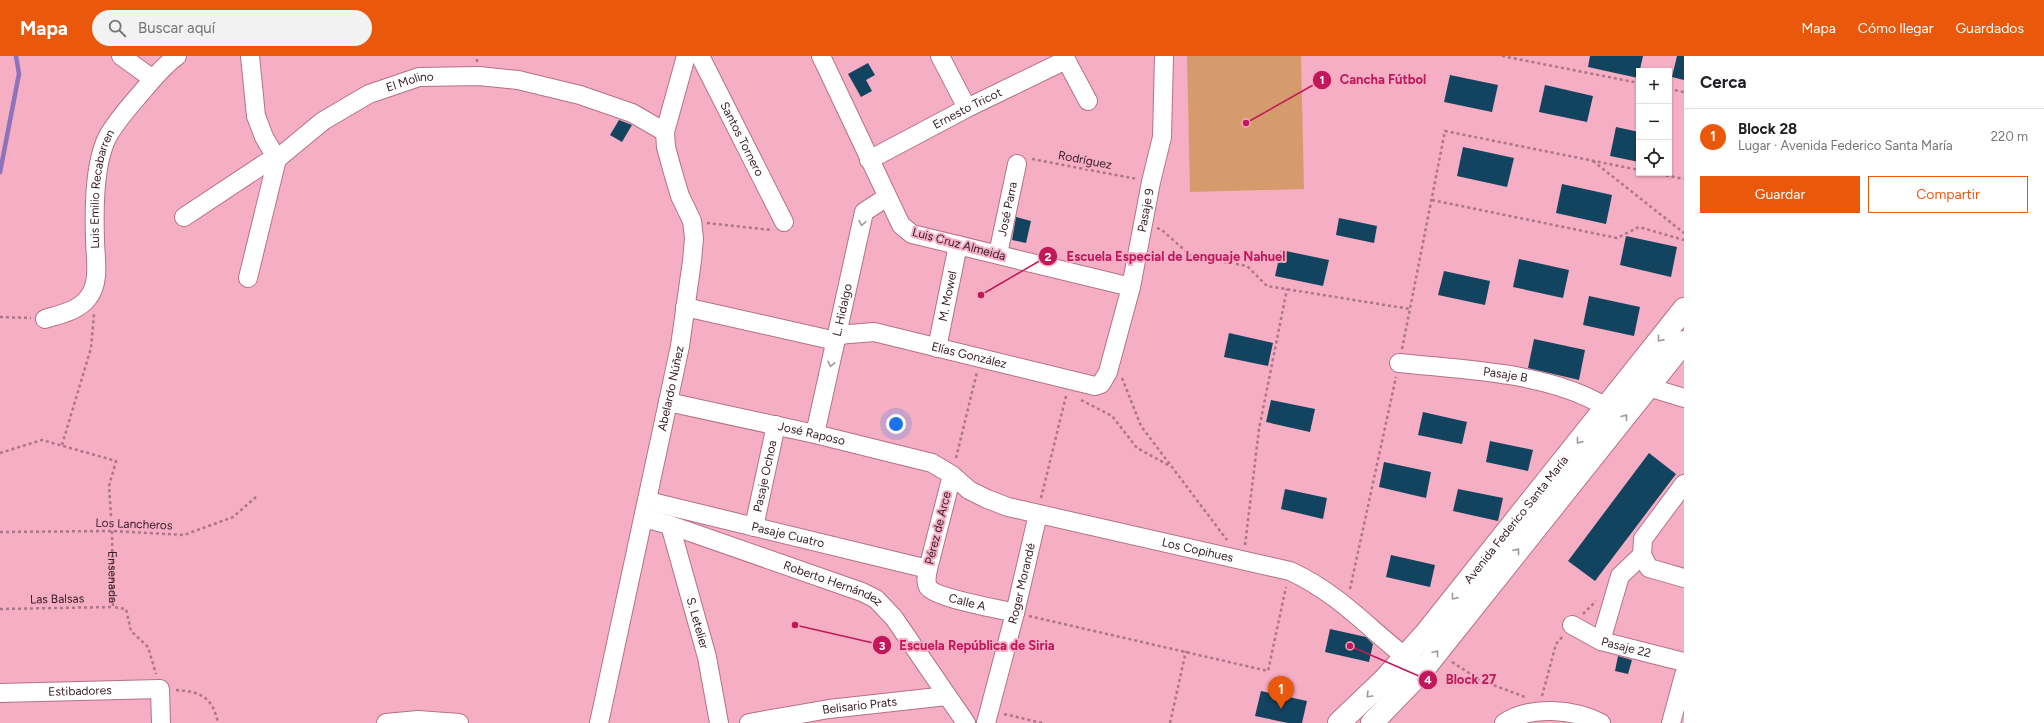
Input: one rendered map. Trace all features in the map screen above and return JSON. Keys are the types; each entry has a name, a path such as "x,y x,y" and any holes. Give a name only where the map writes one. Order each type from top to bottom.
{"main road":[{"name":"Avenida Federico Santa María","path":"1372,723 1423,670 1640,380 1684,309"},
{"name":"Avenida Federico Santa María","path":"1339,723 1361,703 1405,657 1606,407 1684,342"}],"street":[{"path":"121,56 153,79"},
{"name":"Luis Emilio Recabarren","path":"45,319 70,312 89,298 94,288 97,265 94,204 100,160 107,138 118,121 153,79 177,56"},
{"path":"248,278 278,159 264,137 256,116 250,56"},
{"name":"Abelardo Núñez","path":"599,723 648,501 668,402 685,307 694,238 692,221 680,196 672,169 666,147 665,132 686,56"},
{"name":"Santos Tornero","path":"700,56 784,222"},
{"name":"Luis Cruz Almeida","path":"821,56 901,225 912,234 1131,286"},
{"path":"940,56 967,108"},
{"name":"Pasaje 9","path":"1101,384 1114,357 1131,286 1151,182 1162,137 1164,56"},
{"path":"1065,58 1088,100"},
{"name":"Ernesto Tricot","path":"869,160 1065,58"},
{"name":"El Molino","path":"184,217 267,162 278,159 323,121 369,94 419,77 476,76 518,80 580,95 632,113 665,132"},
{"name":"José Parra","path":"998,254 1017,164"},
{"name":"L. Hidalgo","path":"815,434 864,212 887,197"},
{"name":"M. Mowel","path":"937,348 958,245"},
{"name":"Elías González","path":"685,307 836,338 874,332 937,348 978,366 1095,386 1101,384"},
{"name":"Pasaje B","path":"1399,363 1489,372 1554,385 1592,398 1606,407"},
{"path":"1640,380 1684,398"},
{"name":"José Raposo","path":"668,402 815,434 932,463 952,474"},
{"name":"Pasaje Ochoa","path":"754,527 776,425"},
{"name":"Los Copihues","path":"952,474 969,490 987,499 1038,514 1290,571 1308,580 1347,605 1405,657 1423,670"},
{"name":"Pérez de Arce","path":"927,575 952,474"},
{"path":"1682,490 1643,539 1642,555 1648,568 1684,578"},
{"name":"Pasaje Cuatro","path":"648,501 754,527 927,575"},
{"name":"Roger Morandé","path":"988,716 1015,613 1038,514"},
{"name":"Roberto Hernández","path":"644,518 670,525 862,592 876,599 894,618 965,723"},
{"name":"S. Letelier","path":"670,525 707,657 719,723"},
{"path":"1601,641 1620,576 1642,555"},
{"name":"Calle A","path":"927,575 928,588 933,592 1015,613"},
{"name":"Pasaje 22","path":"1572,625 1601,641 1684,662"},
{"path":"1671,723 1684,675"},
{"path":"160,689 161,723"},
{"name":"Estibadores","path":"0,693 160,689"},
{"name":"Belisario Prats","path":"750,723 830,716 947,696"},
{"path":"1504,723 1511,718 1523,714 1547,712 1566,713 1601,723"},
{"path":"386,723 418,720 459,723"}],"path":[{"path":"1502,56 1636,82"},
{"path":"1672,90 1684,92"},
{"path":"1445,131 1636,169"},
{"name":"Rodríguez","path":"1017,164 1031,159 1151,182"},
{"path":"1592,161 1684,233"},
{"path":"1669,176 1684,179"},
{"path":"1432,200 1617,238 1639,227 1684,240"},
{"path":"692,221 777,231 784,222"},
{"path":"1143,224 1162,230 1191,256 1247,266 1268,286 1410,309"},
{"path":"0,453 42,440 62,445 91,348 94,314 94,288"},
{"path":"1244,561 1259,429 1287,289"},
{"path":"0,317 45,319"},
{"path":"1114,357 1141,426 1244,561"},
{"path":"978,366 984,376"},
{"path":"952,474 978,366"},
{"path":"1058,394 1072,397"},
{"path":"1038,514 1066,396"},
{"path":"1078,398 1112,416 1137,448 1172,467"},
{"name":"Ensenada","path":"62,445 116,461 109,486 112,531 113,607 126,609 131,631 148,647 160,689"},
{"name":"Los Lancheros","path":"0,532 112,531 184,535 233,516 256,497"},
{"path":"1015,613 1268,671 1290,571"},
{"name":"Las Balsas","path":"0,609 113,607"},
{"path":"1170,723 1186,651"},
{"path":"1450,661 1480,680 1527,698"},
{"path":"160,689 181,690 206,698 214,706 218,723"},
{"path":"988,716 1042,723"}],"shaded area":[{"path":"1187,56 1301,56 1304,189 1190,192"}],"building":[{"path":"1590,56 1643,56 1640,68 1636,68 1636,78 1588,67"},
{"path":"1677,56 1684,56 1684,80 1672,77"},
{"path":"868,63 875,75 866,80 872,91 861,97 848,74"},
{"path":"1450,75 1498,85 1492,112 1444,102"},
{"path":"1545,85 1593,96 1587,122 1539,112"},
{"path":"619,120 632,125 622,142 610,135"},
{"path":"1616,127 1636,131 1636,161 1610,156"},
{"path":"1463,147 1514,158 1507,187 1457,176"},
{"path":"1562,184 1612,195 1606,224 1556,213"},
{"path":"1016,217 1031,221 1026,243 1012,240"},
{"path":"1339,218 1377,226 1374,243 1336,235"},
{"path":"1626,236 1677,247 1671,277 1620,265"},
{"path":"1281,250 1329,260 1323,286 1275,276"},
{"path":"1519,259 1569,270 1563,298 1513,287"},
{"path":"1444,271 1490,281 1485,305 1438,295"},
{"path":"1589,296 1640,307 1634,336 1583,325"},
{"path":"1229,333 1273,343 1268,366 1224,357"},
{"path":"1534,339 1585,350 1579,380 1528,368"},
{"path":"1271,400 1315,409 1310,432 1266,422"},
{"path":"1423,412 1467,422 1462,444 1418,435"},
{"path":"1490,441 1533,450 1528,471 1486,462"},
{"path":"1649,453 1676,474 1595,581 1568,561"},
{"path":"1384,462 1431,472 1426,498 1379,487"},
{"path":"1285,489 1327,498 1323,519 1281,509"},
{"path":"1458,489 1503,498 1498,521 1453,511"},
{"path":"1391,555 1435,565 1430,587 1386,577"},
{"path":"1330,629 1366,637 1373,644 1369,662 1325,652"},
{"path":"1618,656 1632,660 1628,674 1615,671"},
{"path":"1261,691 1307,701 1302,723 1288,723 1255,716"}],"waterway":[{"path":"0,172 19,74 16,56"}],"place":[{"name":"Cancha Fútbol","path":"1246,123"},
{"name":"Escuela Especial de Lenguaje Nahuel","path":"981,295"},
{"name":"Escuela República de Siria","path":"795,625"},
{"name":"Block 27","path":"1350,646"},
{"name":"Block 28","path":"1281,709"}]}
